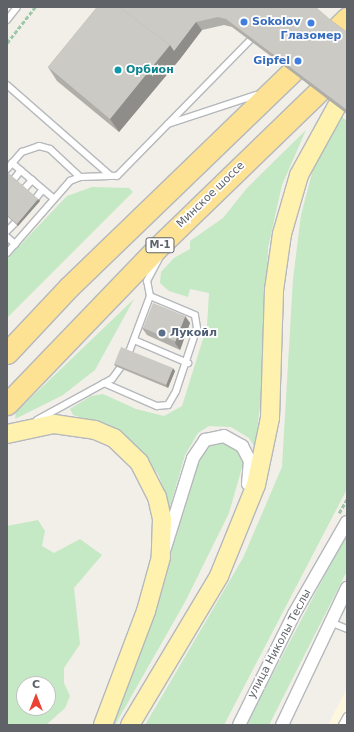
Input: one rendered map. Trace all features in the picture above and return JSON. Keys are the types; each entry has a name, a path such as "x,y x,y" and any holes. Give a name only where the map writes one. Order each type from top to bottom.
{"highway":[{"path":"7,353 70,287 286,77"},
{"name":"Минское шоссе","path":"7,404 207,199 318,92"}],"main road":[{"path":"130,724 218,576 256,485 270,418 274,290 282,234 299,175 337,106"},
{"path":"8,433 54,424 75,424 114,438 126,449 150,479 157,497 162,519 161,557 146,611 103,725"}],"street":[{"path":"161,557 193,458 205,440 214,437 233,439 242,446 250,461 247,490 233,542"},
{"name":"улица Николы Теслы","path":"238,725 294,614 347,522"},
{"path":"282,725 347,588"}],"lane":[{"path":"7,20 17,7"},
{"path":"7,253 63,187 80,177 114,176 250,40"},
{"path":"167,124 243,102 286,77"},
{"path":"7,85 114,176"},
{"path":"7,169 22,152 39,146 50,150 80,177"},
{"path":"12,163 53,198"},
{"path":"14,179 21,170"},
{"path":"25,188 32,180"},
{"path":"36,198 43,189"},
{"path":"129,352 150,296 148,281 164,250 207,199"},
{"path":"7,231 14,222"},
{"path":"7,237 15,244"},
{"path":"104,383 146,403 168,405 188,363 197,328 196,315 150,296"},
{"path":"134,340 188,363"},
{"path":"8,433 63,408 104,383 120,368"},
{"path":"330,622 347,629"},
{"path":"342,725 347,716"}],"path":[{"path":"7,43 35,7"}],"shaded area":[{"path":"347,688 347,725 328,725"}],"green space":[{"path":"341,116 347,121 347,489 224,725 145,725 243,558 282,467 293,279 301,215 313,169"},
{"path":"306,130 282,185 268,248 264,373 255,448 249,438 231,427 209,426 198,433 185,455 170,507 159,476 141,450 114,428 73,415 70,409 91,396 103,394 136,409 164,416 182,406 207,326 209,293 190,289 188,297 169,291 160,283 161,272 174,258 190,249 190,241 223,218 247,188"},
{"path":"92,187 129,188 133,192 7,318 8,258 67,196"},
{"path":"134,299 95,370 63,395 15,419 16,412"},
{"path":"225,442 236,447 243,464 229,513 185,602 115,725 110,725 152,610 200,457 212,443"},
{"path":"38,520 45,531 42,546 54,553 80,539 102,555 74,588 80,644 64,668 64,683 70,696 65,708 46,725 7,725 7,526"},
{"path":"347,533 347,571 269,725 246,725"}],"building":[{"name":"Орбион","path":"97,7 119,7 170,45 110,119 48,67"},
{"path":"119,7 316,7 347,32 347,110 226,19 218,17 196,22 174,51 170,45"},
{"path":"7,172 38,199 17,224 7,215"},
{"path":"153,303 185,316 175,341 143,328"},
{"path":"121,347 173,368 166,385 114,364"}],"place":[{"name":"Sokolov","path":"244,22"},
{"name":"Глазомер","path":"311,23"},
{"name":"Gipfel","path":"298,61"},
{"name":"Орбион","path":"118,70"},
{"name":"Лукойл","path":"162,333"}]}
